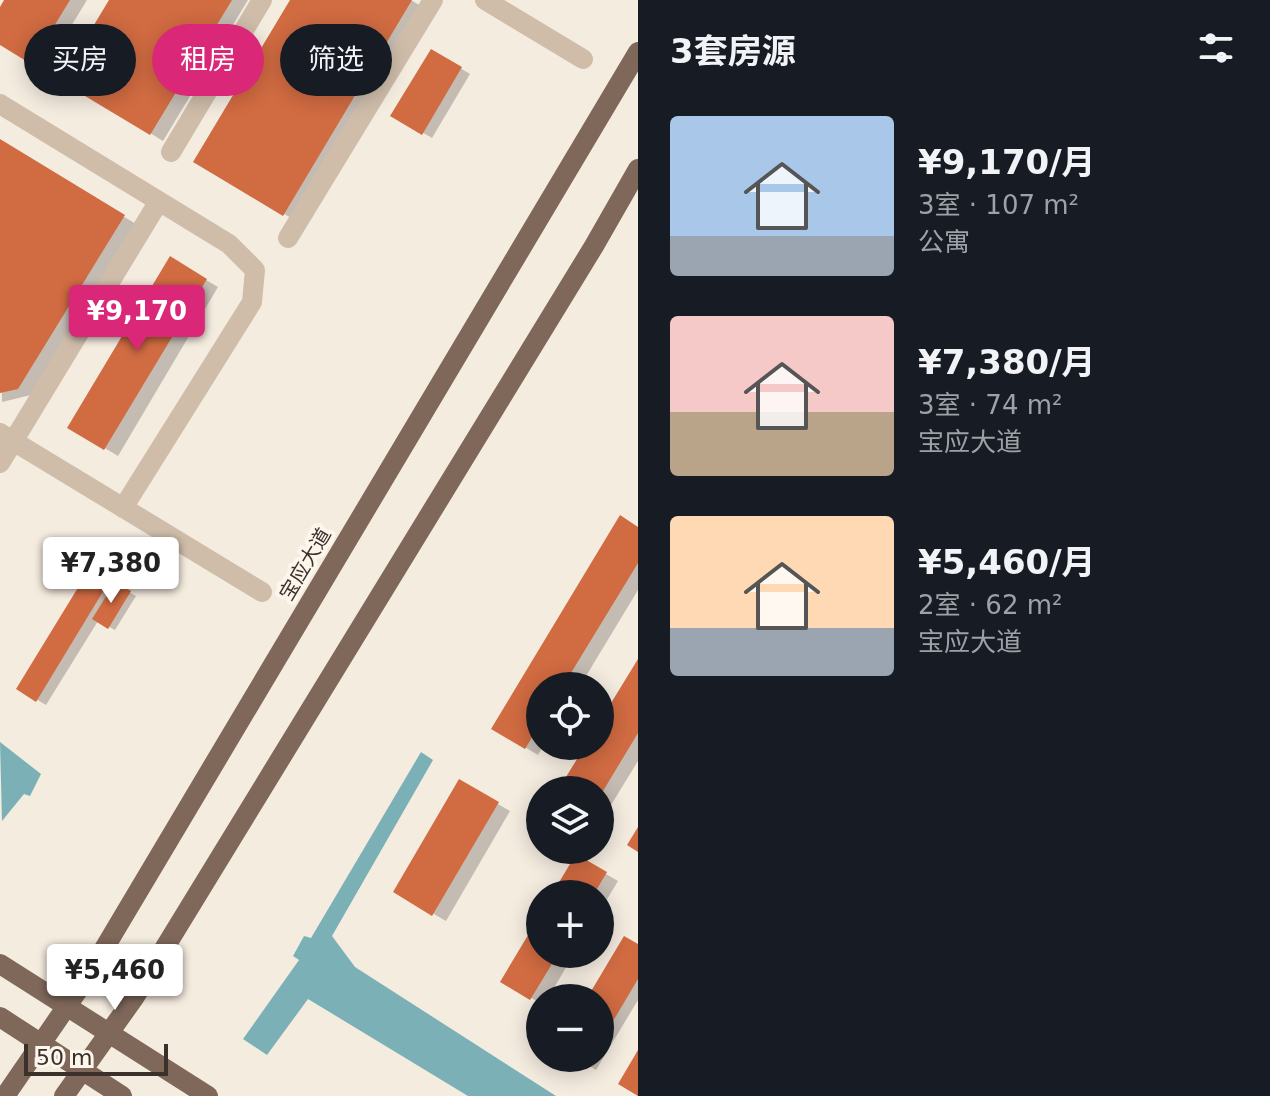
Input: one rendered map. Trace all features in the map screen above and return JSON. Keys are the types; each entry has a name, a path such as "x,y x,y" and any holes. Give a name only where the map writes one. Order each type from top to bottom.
{"main road":[{"name":"宝应大道","path":"5,1096 97,960 638,52"},
{"path":"64,1096 150,972 638,169"},
{"path":"0,964 208,1096"},
{"path":"0,1017 122,1096"}],"lane":[{"path":"171,152 262,0"},
{"path":"288,238 433,0"},
{"path":"485,0 583,59"},
{"path":"0,104 229,244 255,270 252,302 123,508"},
{"path":"0,463 7,437 159,201"},
{"path":"7,437 262,592"}],"water":[{"path":"0,742 41,774 30,796 24,794 2,821"},
{"path":"421,752 433,760 332,936 355,967 556,1096 468,1096 308,999 267,1055 243,1039 299,960 293,956 304,936 311,938"}],"building":[{"path":"4,0 70,0 55,24 24,24 24,60 0,45 0,7"},
{"path":"109,0 232,0 217,24 152,24 152,96 174,96 150,135 85,96 136,96 136,24 94,24"},
{"path":"290,0 412,0 392,33 392,24 280,24 280,96 355,96 283,216 193,162 233,96 264,96 264,43"},
{"path":"431,49 462,67 422,135 390,116"},
{"path":"0,139 125,215 18,389 0,393"},
{"path":"170,256 207,279 104,450 67,428"},
{"path":"620,515 638,527 638,563 572,672 526,672 525,749 491,729"},
{"path":"90,568 110,580 36,702 16,689"},
{"path":"115,582 131,591 108,629 92,619"},
{"path":"638,659 638,733 612,776 567,776 576,760 614,760 614,698"},
{"path":"459,779 499,802 432,916 393,892"},
{"path":"638,827 638,852 627,845"},
{"path":"570,864 593,864 607,872 602,880 560,880"},
{"path":"624,936 638,944 638,979 614,1019 614,984 595,984 605,968 614,968 614,953"},
{"path":"526,938 526,968 549,968 540,984 526,984 526,998 500,982"},
{"path":"638,1050 638,1096 618,1084"}]}
